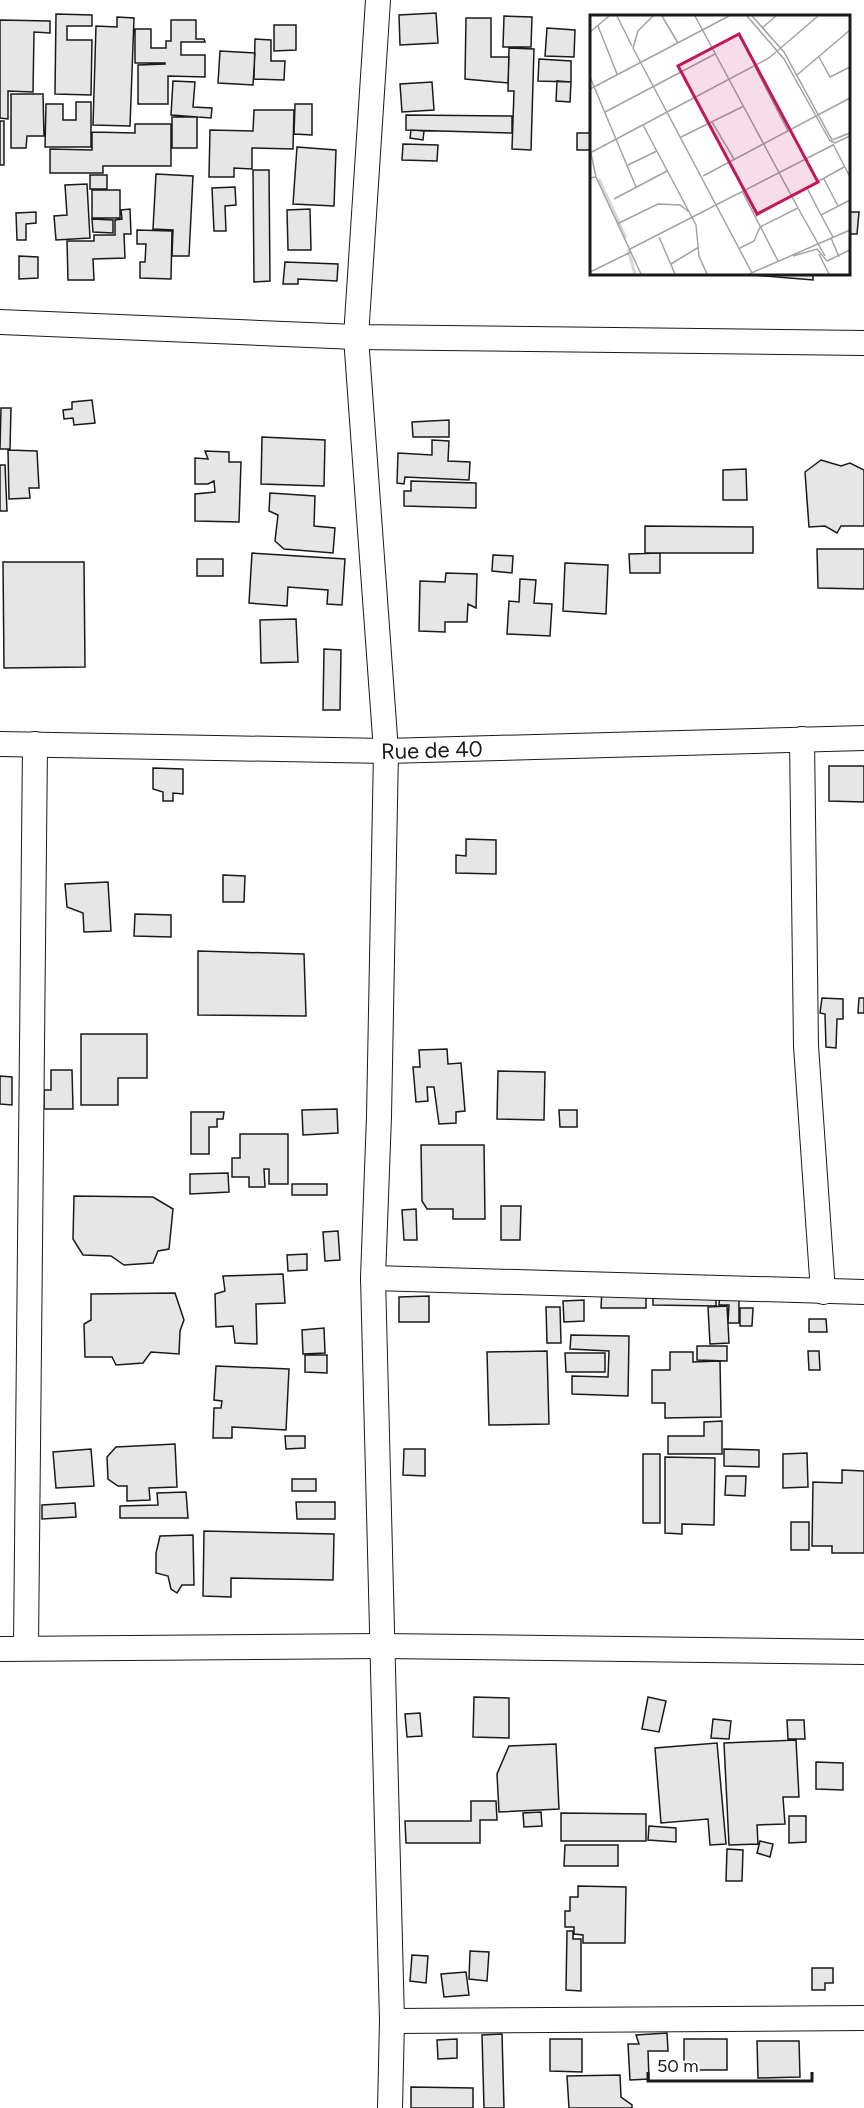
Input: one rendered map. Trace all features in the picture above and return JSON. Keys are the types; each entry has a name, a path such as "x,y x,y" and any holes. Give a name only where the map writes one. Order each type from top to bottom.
{"street":[{"path":"378,0 356,337 386,751 379,1116 373,1278 392,2021 390,2108"},
{"path":"0,322 356,337 864,343"},
{"name":"Rue de 40","path":"0,744 386,751 864,738"},
{"path":"802,739 806,1046 823,1292"},
{"path":"26,1647 35,744"},
{"path":"373,1278 864,1292"},
{"path":"0,1649 381,1646 864,1652"},
{"path":"392,2021 864,2018"}],"building":[{"path":"436,13 438,43 400,45 399,15"},
{"path":"56,14 92,15 92,26 67,26 67,40 92,40 91,95 55,94"},
{"path":"504,16 532,17 531,47 503,47"},
{"path":"117,17 134,18 130,126 93,125 96,26 117,27"},
{"path":"466,18 491,18 491,57 509,57 508,83 465,79"},
{"path":"0,20 50,21 50,33 34,32 33,92 8,91 8,119 0,118"},
{"path":"171,20 196,20 196,39 204,39 205,42 181,42 181,55 205,55 205,77 168,76 168,104 138,104 138,65 165,63 135,63 135,29 151,29 151,48 166,48 166,41 171,41"},
{"path":"274,25 296,25 296,50 274,51"},
{"path":"547,28 575,30 574,57 545,56"},
{"path":"255,39 271,40 271,61 285,61 284,80 254,79"},
{"path":"509,48 534,49 531,150 512,149 514,91 508,91"},
{"path":"220,51 255,53 253,85 218,83"},
{"path":"539,59 571,61 571,82 538,81"},
{"path":"173,81 195,82 193,107 212,108 211,118 171,115"},
{"path":"557,81 571,82 570,102 556,101"},
{"path":"432,82 434,110 402,112 400,84"},
{"path":"11,94 43,94 44,136 27,136 26,148 11,148"},
{"path":"76,102 91,102 91,147 45,147 46,104 63,104 63,120 76,120"},
{"path":"295,104 312,104 312,135 294,134"},
{"path":"254,110 294,110 293,149 252,148 252,169 234,168 234,177 209,177 210,130 253,131"},
{"path":"406,115 512,116 512,133 406,130"},
{"path":"172,117 197,117 197,148 172,148"},
{"path":"0,121 4,121 4,165 0,165"},
{"path":"135,124 171,124 171,166 103,166 103,173 50,173 50,149 92,150 92,132 135,133"},
{"path":"411,130 424,131 423,140 410,138"},
{"path":"577,133 590,133 590,150 577,150"},
{"path":"403,144 438,145 437,161 402,160"},
{"path":"297,147 336,150 334,206 293,204"},
{"path":"253,170 269,170 270,281 254,282"},
{"path":"156,174 193,176 189,256 172,256 173,230 153,229"},
{"path":"90,175 107,175 107,189 90,189"},
{"path":"87,184 90,238 56,240 54,216 67,215 65,185"},
{"path":"235,187 236,205 225,206 226,231 214,231 212,188"},
{"path":"92,190 120,190 120,218 92,218"},
{"path":"130,209 131,234 124,234 125,258 93,259 94,280 68,280 67,241 94,241 94,235 115,235 115,220 122,219 121,210"},
{"path":"310,209 311,250 288,250 287,210"},
{"path":"36,212 36,223 26,224 26,240 17,240 16,213"},
{"path":"849,212 859,212 857,234 849,234"},
{"path":"92,219 113,220 113,233 93,232"},
{"path":"137,230 172,231 171,279 140,278 140,262 145,262 146,244 137,244"},
{"path":"19,256 38,257 38,278 19,279"},
{"path":"285,262 338,264 337,281 298,279 298,284 283,284"},
{"path":"813,274 813,280 753,275"},
{"path":"92,400 95,423 74,425 73,418 64,419 63,410 72,409 72,402"},
{"path":"1,408 11,408 10,449 0,449"},
{"path":"449,420 449,437 413,437 412,422"},
{"path":"262,437 325,440 324,486 261,484"},
{"path":"432,440 449,441 448,461 470,462 469,480 405,477 404,484 397,483 398,453 432,455"},
{"path":"8,450 37,451 39,488 29,488 30,498 9,499"},
{"path":"205,451 229,452 229,462 241,462 239,522 195,521 195,494 215,492 214,481 208,484 195,484 195,458 208,459"},
{"path":"821,460 841,466 850,463 864,470 864,526 841,526 837,533 825,526 809,527 805,472"},
{"path":"0,465 5,465 7,511 0,511"},
{"path":"746,469 747,500 723,500 723,470"},
{"path":"411,481 476,483 476,508 404,506 404,491 411,491"},
{"path":"270,493 315,496 314,526 335,528 333,553 284,549 275,541 278,515 269,511"},
{"path":"645,526 753,527 753,553 645,553"},
{"path":"817,549 864,549 864,589 818,588"},
{"path":"252,553 345,559 342,605 327,604 328,590 288,587 287,606 249,603"},
{"path":"660,553 660,573 630,573 629,554"},
{"path":"493,555 513,556 512,573 492,571"},
{"path":"197,559 223,559 223,576 197,576"},
{"path":"3,562 84,562 85,667 4,668"},
{"path":"565,563 608,565 606,614 563,611"},
{"path":"446,573 477,574 476,608 468,604 467,622 445,622 445,632 419,631 420,581 445,582"},
{"path":"520,579 536,580 534,603 552,604 550,636 507,634 509,601 519,602"},
{"path":"296,619 298,662 261,663 260,620"},
{"path":"324,649 341,650 340,710 323,710"},
{"path":"829,766 864,766 864,802 829,801"},
{"path":"153,768 183,769 183,794 173,793 173,801 163,801 163,792 153,789"},
{"path":"466,839 496,840 496,874 456,873 456,855 466,856"},
{"path":"223,875 245,876 244,902 223,902"},
{"path":"108,882 111,931 84,932 83,913 67,907 65,884"},
{"path":"135,914 171,915 171,937 134,936"},
{"path":"198,951 304,954 306,1016 198,1015"},
{"path":"822,998 843,999 843,1019 837,1019 836,1048 826,1047 825,1014 820,1013"},
{"path":"859,998 864,998 864,1013 858,1013"},
{"path":"81,1034 147,1034 147,1078 118,1078 118,1105 81,1105"},
{"path":"447,1049 448,1064 461,1063 465,1111 456,1112 456,1123 439,1124 434,1087 427,1087 428,1101 416,1102 413,1067 420,1067 419,1050"},
{"path":"51,1070 72,1070 73,1109 44,1109 44,1090 51,1090"},
{"path":"498,1071 545,1072 544,1120 497,1119"},
{"path":"0,1076 12,1077 12,1105 0,1104"},
{"path":"337,1109 338,1133 303,1135 302,1110"},
{"path":"559,1110 577,1110 577,1127 560,1127"},
{"path":"191,1112 224,1112 223,1119 217,1119 217,1127 209,1127 209,1154 191,1154"},
{"path":"240,1134 288,1134 288,1184 269,1184 269,1169 264,1169 265,1187 249,1187 249,1177 232,1177 232,1158 240,1158"},
{"path":"421,1145 484,1145 485,1219 453,1219 453,1209 427,1209 422,1201"},
{"path":"228,1173 229,1192 190,1194 190,1174"},
{"path":"292,1184 327,1184 327,1195 292,1195"},
{"path":"74,1196 153,1197 173,1209 169,1249 158,1251 153,1263 124,1265 111,1256 83,1255 73,1239"},
{"path":"501,1206 521,1206 520,1240 501,1240"},
{"path":"416,1209 417,1240 404,1240 402,1210"},
{"path":"338,1231 340,1260 325,1261 323,1232"},
{"path":"307,1254 307,1270 288,1271 287,1255"},
{"path":"283,1274 285,1303 256,1304 257,1344 235,1343 233,1326 216,1327 215,1294 225,1291 223,1276"},
{"path":"602,1289 646,1289 646,1308 601,1308"},
{"path":"653,1289 716,1290 716,1306 653,1305"},
{"path":"720,1290 739,1290 739,1323 728,1323 729,1305 719,1305"},
{"path":"175,1293 184,1320 180,1331 179,1354 151,1352 143,1363 116,1365 112,1357 85,1357 84,1324 91,1320 91,1294"},
{"path":"429,1296 429,1322 399,1322 399,1297"},
{"path":"584,1300 584,1321 564,1322 563,1301"},
{"path":"727,1306 729,1343 710,1344 708,1307"},
{"path":"546,1307 560,1307 561,1343 547,1343"},
{"path":"740,1308 753,1308 752,1326 740,1326"},
{"path":"809,1319 826,1319 827,1332 809,1332"},
{"path":"324,1328 325,1353 303,1354 302,1330"},
{"path":"571,1335 629,1336 628,1396 572,1394 572,1376 608,1377 609,1351 570,1349"},
{"path":"697,1346 727,1346 727,1361 697,1360"},
{"path":"547,1351 549,1424 489,1425 487,1352"},
{"path":"808,1351 819,1351 820,1370 809,1370"},
{"path":"670,1352 693,1352 693,1362 720,1361 721,1417 665,1418 665,1403 652,1403 652,1370 670,1370"},
{"path":"565,1353 605,1353 605,1372 566,1372"},
{"path":"305,1355 327,1355 327,1373 305,1372"},
{"path":"216,1366 289,1369 286,1430 232,1427 232,1438 213,1438 214,1408 221,1408 222,1401 214,1400"},
{"path":"722,1421 722,1454 668,1454 668,1436 704,1436 704,1422"},
{"path":"285,1436 305,1436 305,1448 286,1449"},
{"path":"175,1444 177,1487 149,1488 150,1500 127,1501 127,1486 118,1486 108,1479 107,1457 116,1447"},
{"path":"91,1449 94,1486 56,1488 53,1452"},
{"path":"404,1449 425,1449 425,1476 403,1475"},
{"path":"724,1449 759,1450 759,1467 724,1466"},
{"path":"807,1453 808,1487 783,1488 783,1454"},
{"path":"643,1454 660,1454 660,1523 643,1523"},
{"path":"665,1457 715,1458 714,1525 682,1524 682,1534 665,1533"},
{"path":"842,1470 864,1471 864,1553 832,1553 832,1546 812,1546 813,1482 842,1483"},
{"path":"726,1476 746,1476 745,1496 725,1495"},
{"path":"292,1479 316,1479 316,1491 292,1491"},
{"path":"186,1492 188,1518 120,1518 120,1506 158,1505 157,1493"},
{"path":"296,1502 335,1502 335,1519 297,1519"},
{"path":"75,1503 76,1517 42,1519 42,1505"},
{"path":"791,1522 809,1522 809,1550 791,1550"},
{"path":"204,1531 334,1534 333,1580 231,1578 231,1597 203,1596"},
{"path":"193,1535 194,1585 182,1585 177,1593 171,1589 168,1576 156,1573 156,1553 160,1536"},
{"path":"474,1697 509,1698 509,1738 473,1737"},
{"path":"648,1697 666,1701 659,1732 642,1729"},
{"path":"420,1713 422,1736 407,1737 405,1714"},
{"path":"713,1719 731,1721 729,1739 711,1738"},
{"path":"787,1720 804,1720 805,1739 788,1739"},
{"path":"796,1740 799,1797 783,1797 785,1824 757,1825 758,1844 729,1845 724,1743"},
{"path":"717,1743 726,1844 710,1845 708,1819 661,1823 655,1748"},
{"path":"556,1744 559,1809 499,1812 497,1774 509,1746"},
{"path":"816,1762 843,1763 843,1790 816,1789"},
{"path":"471,1801 496,1801 497,1820 480,1820 480,1843 406,1843 405,1821 471,1821"},
{"path":"541,1812 542,1826 524,1827 523,1813"},
{"path":"561,1813 646,1814 646,1841 561,1841"},
{"path":"789,1816 806,1816 806,1842 789,1843"},
{"path":"649,1826 676,1828 676,1842 648,1840"},
{"path":"760,1841 773,1844 770,1857 757,1853"},
{"path":"565,1845 618,1845 618,1866 564,1866"},
{"path":"727,1849 743,1850 742,1881 726,1881"},
{"path":"578,1886 626,1887 625,1943 583,1943 583,1935 574,1934 574,1927 565,1927 565,1911 570,1911 570,1897 578,1897"},
{"path":"567,1931 573,1931 573,1939 581,1939 581,1991 566,1990"},
{"path":"470,1951 489,1952 487,1981 469,1979"},
{"path":"412,1955 428,1956 426,1983 410,1981"},
{"path":"812,1968 833,1968 833,1983 825,1983 825,1990 812,1990"},
{"path":"466,1972 469,1995 444,1997 441,1974"},
{"path":"667,2033 668,2051 648,2051 649,2079 630,2080 628,2044 639,2044 636,2035"},
{"path":"502,2034 504,2108 484,2108 482,2035"},
{"path":"457,2039 457,2058 438,2059 437,2040"},
{"path":"550,2039 582,2039 582,2072 550,2071"},
{"path":"684,2039 727,2039 727,2070 684,2070"},
{"path":"757,2041 799,2041 800,2077 758,2078"},
{"path":"620,2075 621,2097 632,2105 632,2108 569,2108 567,2076"},
{"path":"411,2087 473,2088 473,2108 411,2108"}]}
